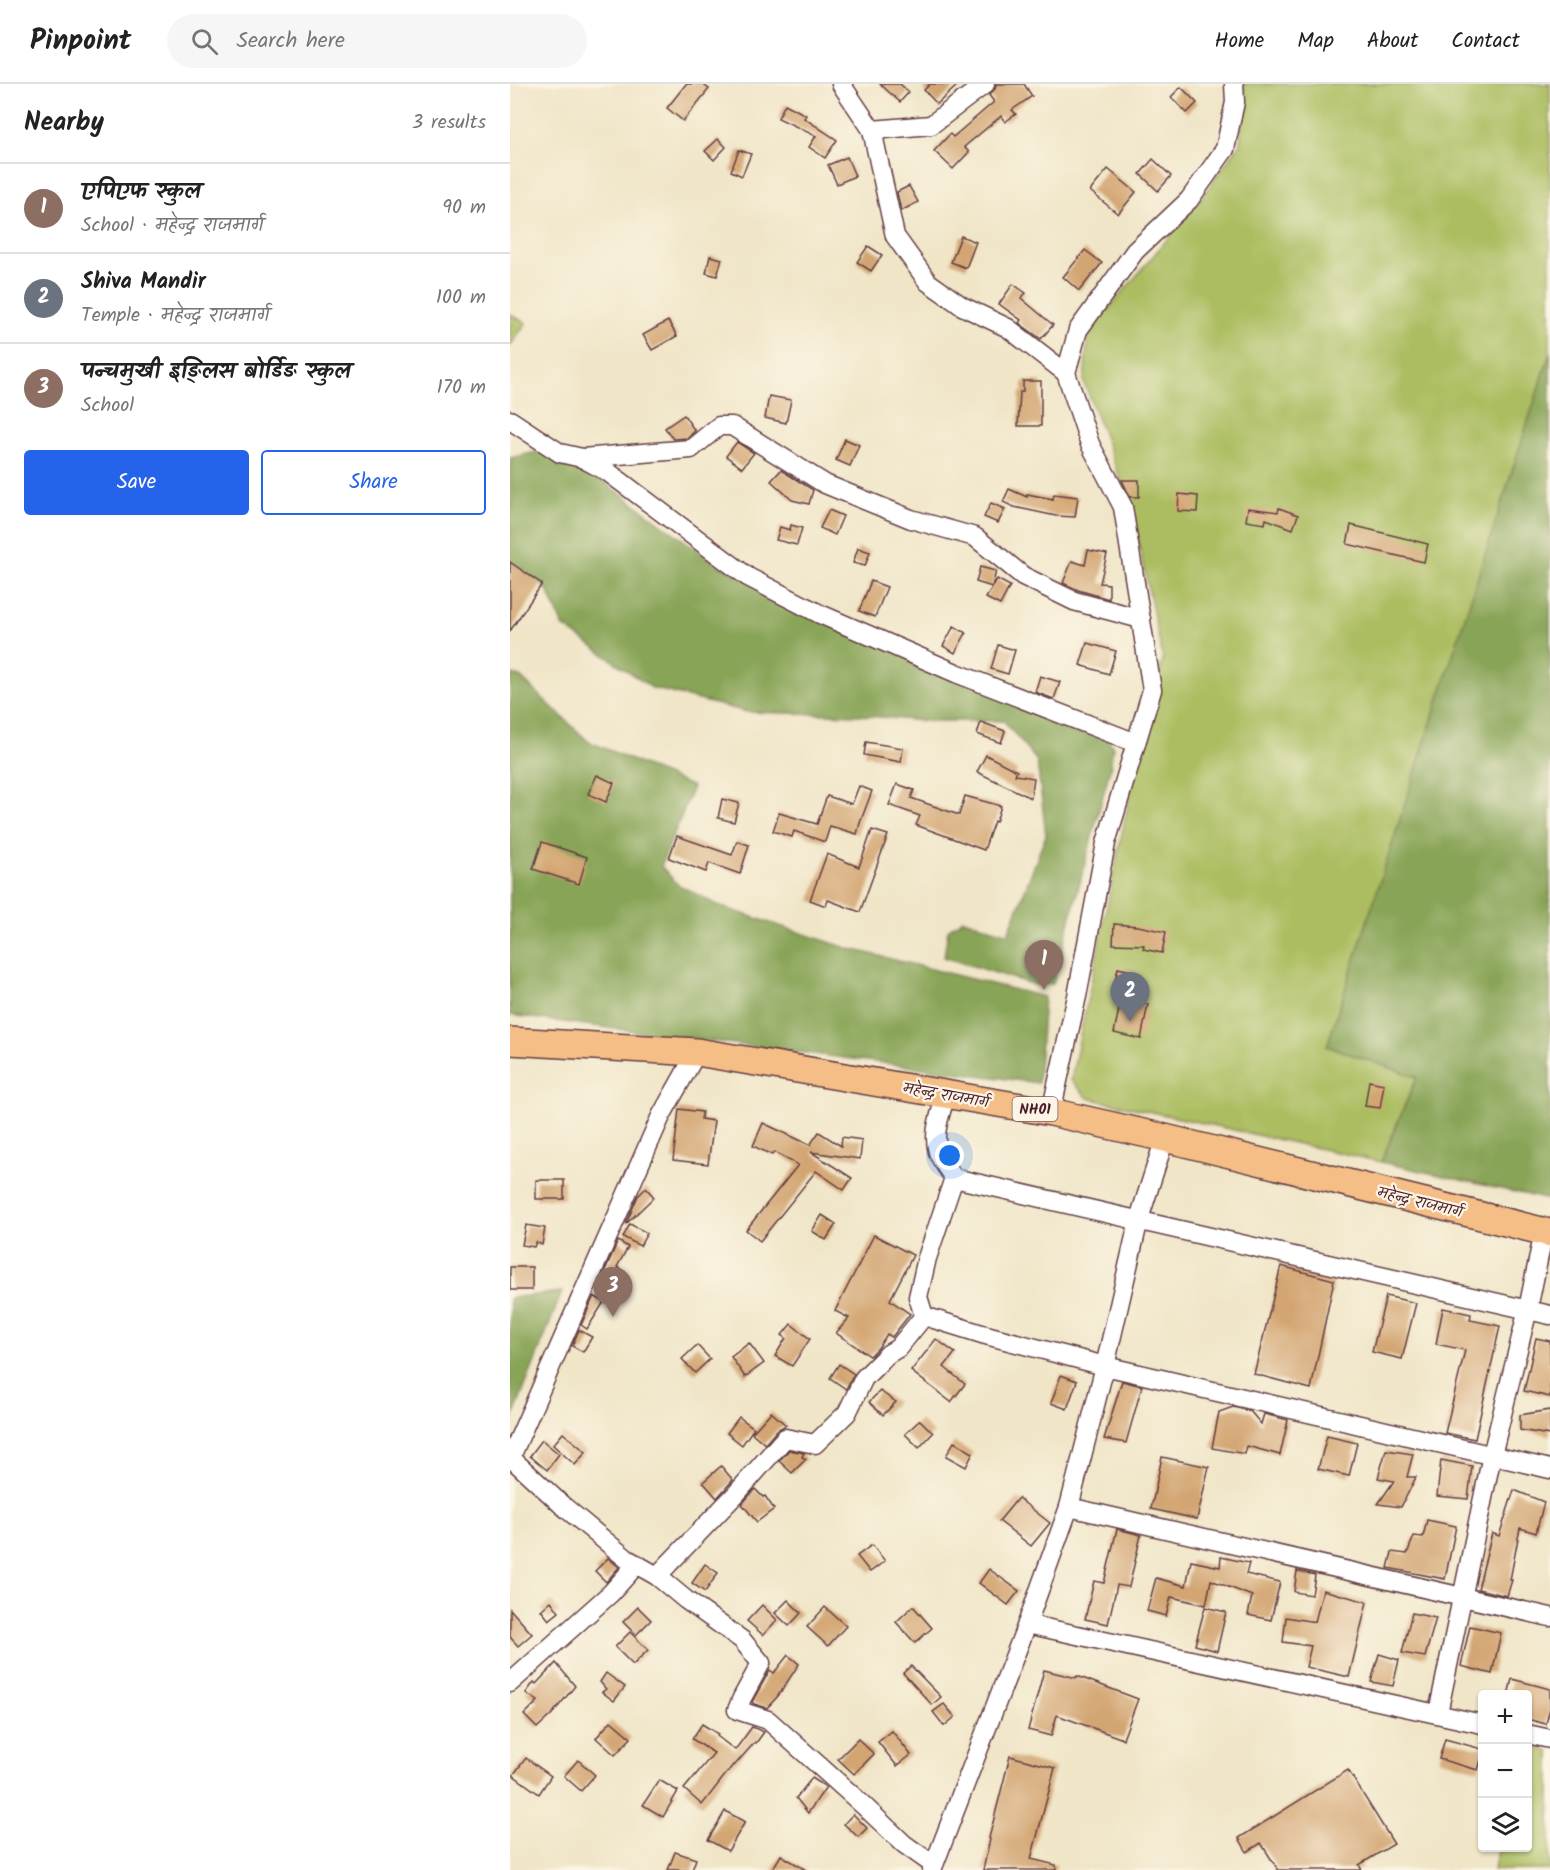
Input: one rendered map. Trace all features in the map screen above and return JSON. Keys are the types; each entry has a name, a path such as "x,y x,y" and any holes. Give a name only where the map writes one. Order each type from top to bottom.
{"highway":[{"name":"महेन्द्र राजमार्ग","path":"510,1041 697,1052 1051,1112 1547,1232"}],"street":[{"path":"842,84 872,130 895,236 928,282 962,306 1008,328 1066,373 1090,444 1123,507 1152,690 1106,843 1077,996 1051,1112"},
{"path":"872,130 931,125 985,84"},
{"path":"1066,373 1078,330 1135,251 1189,200 1225,149 1235,102 1234,84"},
{"path":"511,422 560,453 582,458 608,472 748,577 779,593 820,614 956,673 1136,743"},
{"path":"582,458 691,449 719,426 732,426 825,484 912,519 975,537 1023,576 1074,601 1141,620"},
{"path":"697,1052 661,1116 510,1458 627,1559 657,1576 742,1640 762,1663 737,1710 768,1720 904,1844 933,1867 1027,1624 1069,1507 1139,1220 1165,1138"},
{"path":"946,1094 937,1122 936,1135 938,1153 954,1178 1550,1315"},
{"path":"924,1316 918,1297 927,1258 954,1178"},
{"path":"1438,1713 1492,1455 1547,1232"},
{"path":"924,1316 982,1334 1105,1366 1550,1469"},
{"path":"657,1576 736,1494 785,1438 815,1444 847,1413 864,1378 888,1354 898,1348 924,1316"},
{"path":"1069,1507 1550,1617"},
{"path":"510,1683 611,1593 637,1564"},
{"path":"1027,1624 1478,1723"},
{"path":"1532,1735 1550,1740"}],"green space":[{"path":"1244,84 1550,84 1549,361 1327,1046 1417,1077 1381,1162 1088,1098 1071,1080 1134,775 1163,659 1132,511 1084,382 1088,333 1197,204 1240,144"},
{"path":"510,314 526,323 510,346"},
{"path":"1550,353 1550,1200 1381,1162 1417,1077 1327,1046"},
{"path":"536,452 581,465 718,565 1106,737 1113,747 1110,769 1053,984 1035,985 944,957 948,930 963,919 1008,934 1046,835 1037,761 1004,721 922,721 860,715 747,712 652,688 563,626 549,593 542,584 510,562 510,458"},
{"path":"510,674 520,677 588,741 693,787 661,866 677,884 719,906 847,948 1044,997 1038,1083 510,1015"},
{"path":"562,1292 510,1425 510,1298"},
{"path":"1532,1747 1550,1751 1550,1870 1493,1870 1498,1852 1532,1852"}],"building":[{"path":"686,84 702,84 709,89 683,121 667,108"},
{"path":"880,84 900,84 909,92 900,102"},
{"path":"930,84 959,84 937,104 924,90"},
{"path":"996,84 1024,84 1032,96 1012,110 1016,114 1005,122 1001,116 964,147 969,152 953,169 934,151 950,134 953,137 994,102 989,95 995,89"},
{"path":"1181,87 1197,103 1187,113 1171,97"},
{"path":"785,104 806,115 804,118 837,140 825,158 809,147 816,136 778,118"},
{"path":"718,139 726,147 714,160 705,151"},
{"path":"739,150 751,154 742,176 731,171"},
{"path":"847,157 855,176 837,184 828,165"},
{"path":"1153,159 1171,176 1158,191 1140,174"},
{"path":"1108,169 1136,192 1118,214 1090,191"},
{"path":"909,186 918,202 901,211 897,192"},
{"path":"961,236 976,242 966,268 951,262"},
{"path":"868,246 882,255 871,271 857,262"},
{"path":"1085,250 1102,263 1079,291 1063,277"},
{"path":"710,256 722,259 717,276 706,273"},
{"path":"1013,284 1026,293 1021,298 1053,325 1041,339 999,304"},
{"path":"668,321 677,336 652,350 643,335"},
{"path":"1023,381 1041,381 1041,426 1018,426"},
{"path":"769,396 791,400 786,423 765,418"},
{"path":"684,415 695,431 687,438 673,439 665,428"},
{"path":"845,439 859,445 850,466 836,460"},
{"path":"737,442 754,453 742,468 726,456"},
{"path":"781,470 813,490 809,504 792,500 771,481"},
{"path":"1122,480 1139,480 1139,497 1130,497"},
{"path":"1009,489 1027,497 1027,494 1053,499 1054,494 1078,497 1075,517 1056,516 1014,507 1003,502"},
{"path":"1179,494 1198,496 1197,512 1178,511"},
{"path":"991,503 1005,509 998,523 984,517"},
{"path":"1248,508 1278,512 1279,508 1298,515 1293,529 1266,519 1265,524 1246,521"},
{"path":"829,510 843,516 835,535 820,528"},
{"path":"791,525 802,528 797,545 776,540 780,527 790,530"},
{"path":"1351,525 1428,544 1424,562 1347,544"},
{"path":"858,548 870,552 865,566 853,563"},
{"path":"1088,550 1107,554 1100,583 1109,584 1109,599 1063,583 1072,561 1085,565"},
{"path":"510,562 542,584 510,631"},
{"path":"980,567 996,571 992,587 976,582"},
{"path":"997,579 1010,586 1000,605 986,598"},
{"path":"871,581 887,587 875,617 859,611"},
{"path":"954,626 966,633 955,653 943,646"},
{"path":"1087,643 1116,651 1109,674 1080,665"},
{"path":"998,645 1015,650 1008,674 991,669"},
{"path":"1040,676 1060,682 1054,699 1035,692"},
{"path":"981,722 1005,731 1001,743 977,734"},
{"path":"866,742 903,748 901,762 864,755"},
{"path":"986,755 1017,771 1015,775 1034,778 1031,798 977,772"},
{"path":"597,775 614,783 606,802 588,794"},
{"path":"897,784 914,790 911,798 959,815 965,796 1001,806 984,850 916,825 920,816 889,805"},
{"path":"859,786 872,791 857,834 830,826 825,842 794,831 792,837 773,831 779,813 817,824 827,796 852,804"},
{"path":"722,799 739,803 734,822 718,818"},
{"path":"872,830 888,835 860,912 828,900 826,906 810,900 827,854 859,867"},
{"path":"677,836 732,855 737,841 749,845 740,874 709,863 706,872 669,858"},
{"path":"542,842 587,857 579,884 533,869"},
{"path":"1114,924 1166,932 1162,953 1143,949 1144,945 1113,944"},
{"path":"1118,968 1136,972 1131,993 1113,990"},
{"path":"1121,999 1148,1004 1141,1039 1114,1033"},
{"path":"1369,1081 1384,1084 1380,1108 1365,1106"},
{"path":"679,1109 702,1112 701,1119 714,1121 708,1164 673,1160"},
{"path":"763,1123 810,1145 819,1132 841,1146 842,1137 862,1140 860,1159 811,1152 852,1178 844,1190 816,1171 760,1241 746,1230 798,1165 774,1152 772,1155 753,1146"},
{"path":"536,1180 564,1180 564,1199 536,1199"},
{"path":"646,1188 654,1197 626,1224 638,1196"},
{"path":"822,1215 836,1224 826,1240 812,1231"},
{"path":"630,1224 647,1233 640,1246 623,1237"},
{"path":"526,1225 545,1228 542,1245 536,1242 534,1247 522,1245"},
{"path":"874,1235 913,1255 890,1300 910,1314 892,1337 887,1334 870,1356 836,1333 849,1318 835,1311"},
{"path":"618,1241 628,1247 617,1267 622,1270 616,1281 603,1275"},
{"path":"1281,1266 1334,1280 1311,1389 1254,1374"},
{"path":"510,1267 532,1267 532,1290 510,1290"},
{"path":"594,1296 604,1302 587,1329 581,1325"},
{"path":"1386,1296 1416,1303 1402,1359 1372,1352"},
{"path":"1443,1308 1471,1314 1470,1320 1500,1326 1475,1439 1445,1433 1465,1350 1436,1344"},
{"path":"791,1324 810,1339 792,1366 775,1356 786,1338 782,1335"},
{"path":"579,1330 592,1337 583,1352 572,1346"},
{"path":"1536,1338 1550,1341 1550,1397 1524,1391"},
{"path":"936,1339 955,1353 944,1367 965,1384 951,1402 911,1371"},
{"path":"749,1343 764,1363 745,1377 731,1357"},
{"path":"697,1345 710,1359 695,1373 682,1359"},
{"path":"839,1364 854,1374 846,1389 830,1378"},
{"path":"1061,1375 1077,1381 1067,1409 1051,1403"},
{"path":"1122,1381 1142,1386 1126,1443 1104,1439"},
{"path":"880,1391 896,1402 883,1415 869,1402"},
{"path":"1233,1407 1250,1411 1261,1424 1264,1414 1288,1420 1280,1455 1247,1446 1245,1454 1212,1448 1219,1412"},
{"path":"1550,1410 1550,1435 1520,1430 1520,1415"},
{"path":"771,1412 786,1425 777,1430 765,1444 752,1433"},
{"path":"739,1417 754,1428 742,1445 727,1433"},
{"path":"920,1420 933,1433 919,1448 905,1434"},
{"path":"563,1433 586,1452 575,1465 553,1445"},
{"path":"1327,1436 1357,1443 1349,1476 1318,1469"},
{"path":"542,1440 559,1454 547,1470 530,1456"},
{"path":"954,1442 973,1453 966,1467 946,1456"},
{"path":"789,1450 804,1453 802,1457 806,1459 792,1473 779,1461"},
{"path":"1386,1450 1413,1454 1407,1477 1416,1477 1401,1507 1378,1504 1394,1481 1378,1478"},
{"path":"1162,1457 1209,1467 1197,1519 1151,1509"},
{"path":"1441,1460 1472,1466 1468,1499 1437,1496"},
{"path":"721,1466 733,1480 717,1498 703,1482"},
{"path":"755,1489 763,1497 765,1496 774,1509 757,1522 742,1504"},
{"path":"1514,1490 1544,1502 1536,1533 1520,1528 1510,1580 1512,1580 1507,1596 1478,1589 1492,1533 1499,1536"},
{"path":"1018,1498 1050,1523 1031,1546 999,1521"},
{"path":"1427,1520 1456,1526 1445,1579 1388,1568 1392,1552 1407,1554 1414,1536 1423,1537"},
{"path":"1117,1529 1141,1535 1129,1587 1117,1585 1108,1624 1085,1619 1094,1581 1104,1583"},
{"path":"872,1545 885,1561 870,1572 857,1556"},
{"path":"1221,1557 1249,1563 1246,1574 1280,1582 1271,1620 1248,1615 1252,1596 1211,1580 1206,1605 1171,1597 1166,1616 1147,1611 1156,1578 1186,1586 1191,1561 1220,1567"},
{"path":"608,1558 619,1567 606,1582 595,1571"},
{"path":"705,1564 718,1573 705,1592 692,1583"},
{"path":"989,1569 1019,1591 1008,1605 979,1583"},
{"path":"1297,1571 1315,1575 1312,1595 1294,1592"},
{"path":"1323,1590 1367,1602 1349,1677 1306,1667 1311,1646 1283,1642 1286,1617 1315,1622"},
{"path":"788,1600 801,1613 789,1626 775,1613"},
{"path":"551,1601 559,1612 549,1620 541,1610"},
{"path":"762,1605 777,1620 763,1635 747,1621"},
{"path":"913,1606 932,1628 915,1643 896,1622"},
{"path":"638,1607 651,1620 636,1635 623,1622"},
{"path":"825,1607 846,1626 828,1646 807,1627"},
{"path":"1205,1607 1226,1612 1217,1651 1195,1645"},
{"path":"510,1609 532,1634 518,1646 510,1637"},
{"path":"1412,1613 1436,1618 1425,1657 1402,1653"},
{"path":"1470,1626 1501,1633 1492,1674 1461,1666"},
{"path":"630,1632 648,1650 633,1665 615,1647"},
{"path":"1379,1654 1399,1660 1393,1686 1371,1682"},
{"path":"788,1655 799,1664 778,1696 767,1708 754,1704 752,1702 770,1670 774,1673"},
{"path":"556,1663 575,1686 553,1713 537,1728 524,1715 538,1701 526,1693 534,1682 536,1684"},
{"path":"911,1666 941,1697 932,1705 903,1673"},
{"path":"1044,1670 1076,1678 1077,1676 1138,1699 1123,1739 1057,1715 1051,1736 1028,1730"},
{"path":"606,1673 625,1687 614,1701 602,1692 606,1689 600,1682"},
{"path":"1512,1679 1550,1689 1550,1708 1546,1724 1532,1720 1532,1690 1509,1690"},
{"path":"944,1704 955,1717 944,1726 933,1712"},
{"path":"611,1721 631,1738 615,1755 596,1738"},
{"path":"702,1724 718,1734 717,1736 735,1750 752,1727 764,1732 733,1765 702,1805 684,1789 714,1753 692,1739"},
{"path":"892,1731 911,1755 897,1766 878,1742"},
{"path":"858,1739 874,1754 854,1774 838,1759"},
{"path":"1445,1739 1478,1748 1478,1770 1439,1759"},
{"path":"1010,1756 1055,1768 1031,1859 1056,1865 1056,1870 983,1870"},
{"path":"526,1758 551,1776 539,1794 513,1775"},
{"path":"578,1760 595,1775 581,1791 564,1776"},
{"path":"1348,1770 1394,1844 1359,1865 1362,1870 1278,1870 1261,1843 1247,1852 1239,1838"},
{"path":"812,1778 826,1787 808,1813 796,1798"},
{"path":"659,1780 678,1791 663,1817 643,1805"},
{"path":"725,1811 745,1822 728,1851 708,1840"},
{"path":"853,1814 867,1828 858,1837 844,1824"},
{"path":"675,1852 696,1859 692,1870 668,1870"},
{"path":"781,1855 806,1870 772,1870"}],"place":[{"name":"एपिएफ स्कुल","path":"1044,990"},
{"name":"Shiva Mandir","path":"1130,1022"},
{"name":"पन्चमुखी इङ्लिस बोर्डिङ स्कुल","path":"613,1317"}]}
